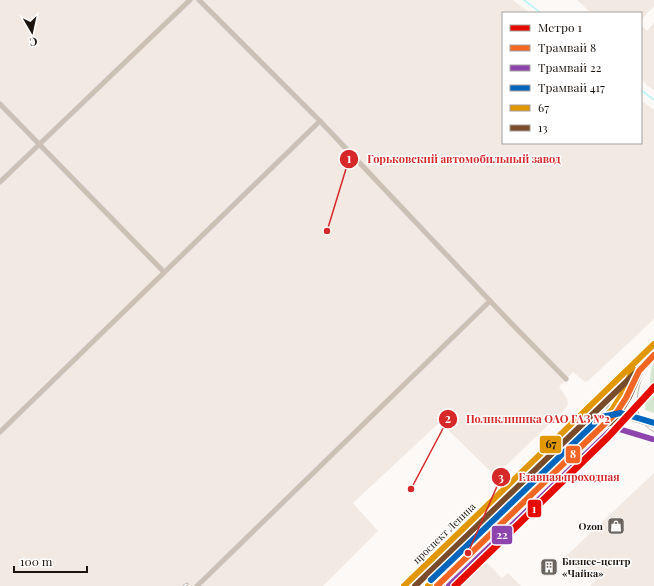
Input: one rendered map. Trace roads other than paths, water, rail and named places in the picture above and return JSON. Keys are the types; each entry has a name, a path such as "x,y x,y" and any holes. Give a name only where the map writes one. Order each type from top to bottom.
{"main road":[{"name":"проспект Ленина","path":"404,586 654,344"},
{"name":"проспект Ленина","path":"428,586 612,410 622,394 637,361"},
{"path":"480,512 492,524"}],"street":[{"path":"0,182 190,0"},
{"path":"199,0 320,121 566,379"},
{"path":"0,104 164,272"},
{"path":"0,432 320,121"},
{"path":"197,586 490,301"},
{"path":"598,397 612,410 654,425"}],"waterway":[{"path":"524,0 540,12"},
{"path":"642,91 654,100"}],"tram line":[{"name":"8","path":"437,586 617,412 626,398 639,371 654,355"},
{"path":"648,362 638,390 637,400 640,418 646,426 654,432"},
{"name":"417","path":"431,580 601,417 621,413 654,423"},
{"name":"22","path":"449,586 610,431 619,429 652,439"}],"metro line":[{"name":"1","path":"455,586 609,436 654,387"}],"place":[{"name":"Горьковский автомобильный завод","path":"327,231"},
{"name":"Поликлиника ОАО ГАЗ №2","path":"411,489"},
{"name":"Ozon","path":"616,526"},
{"name":"Главная проходная","path":"468,553"},
{"name":"Бизнес-центр «Чайка»","path":"549,567"}]}
